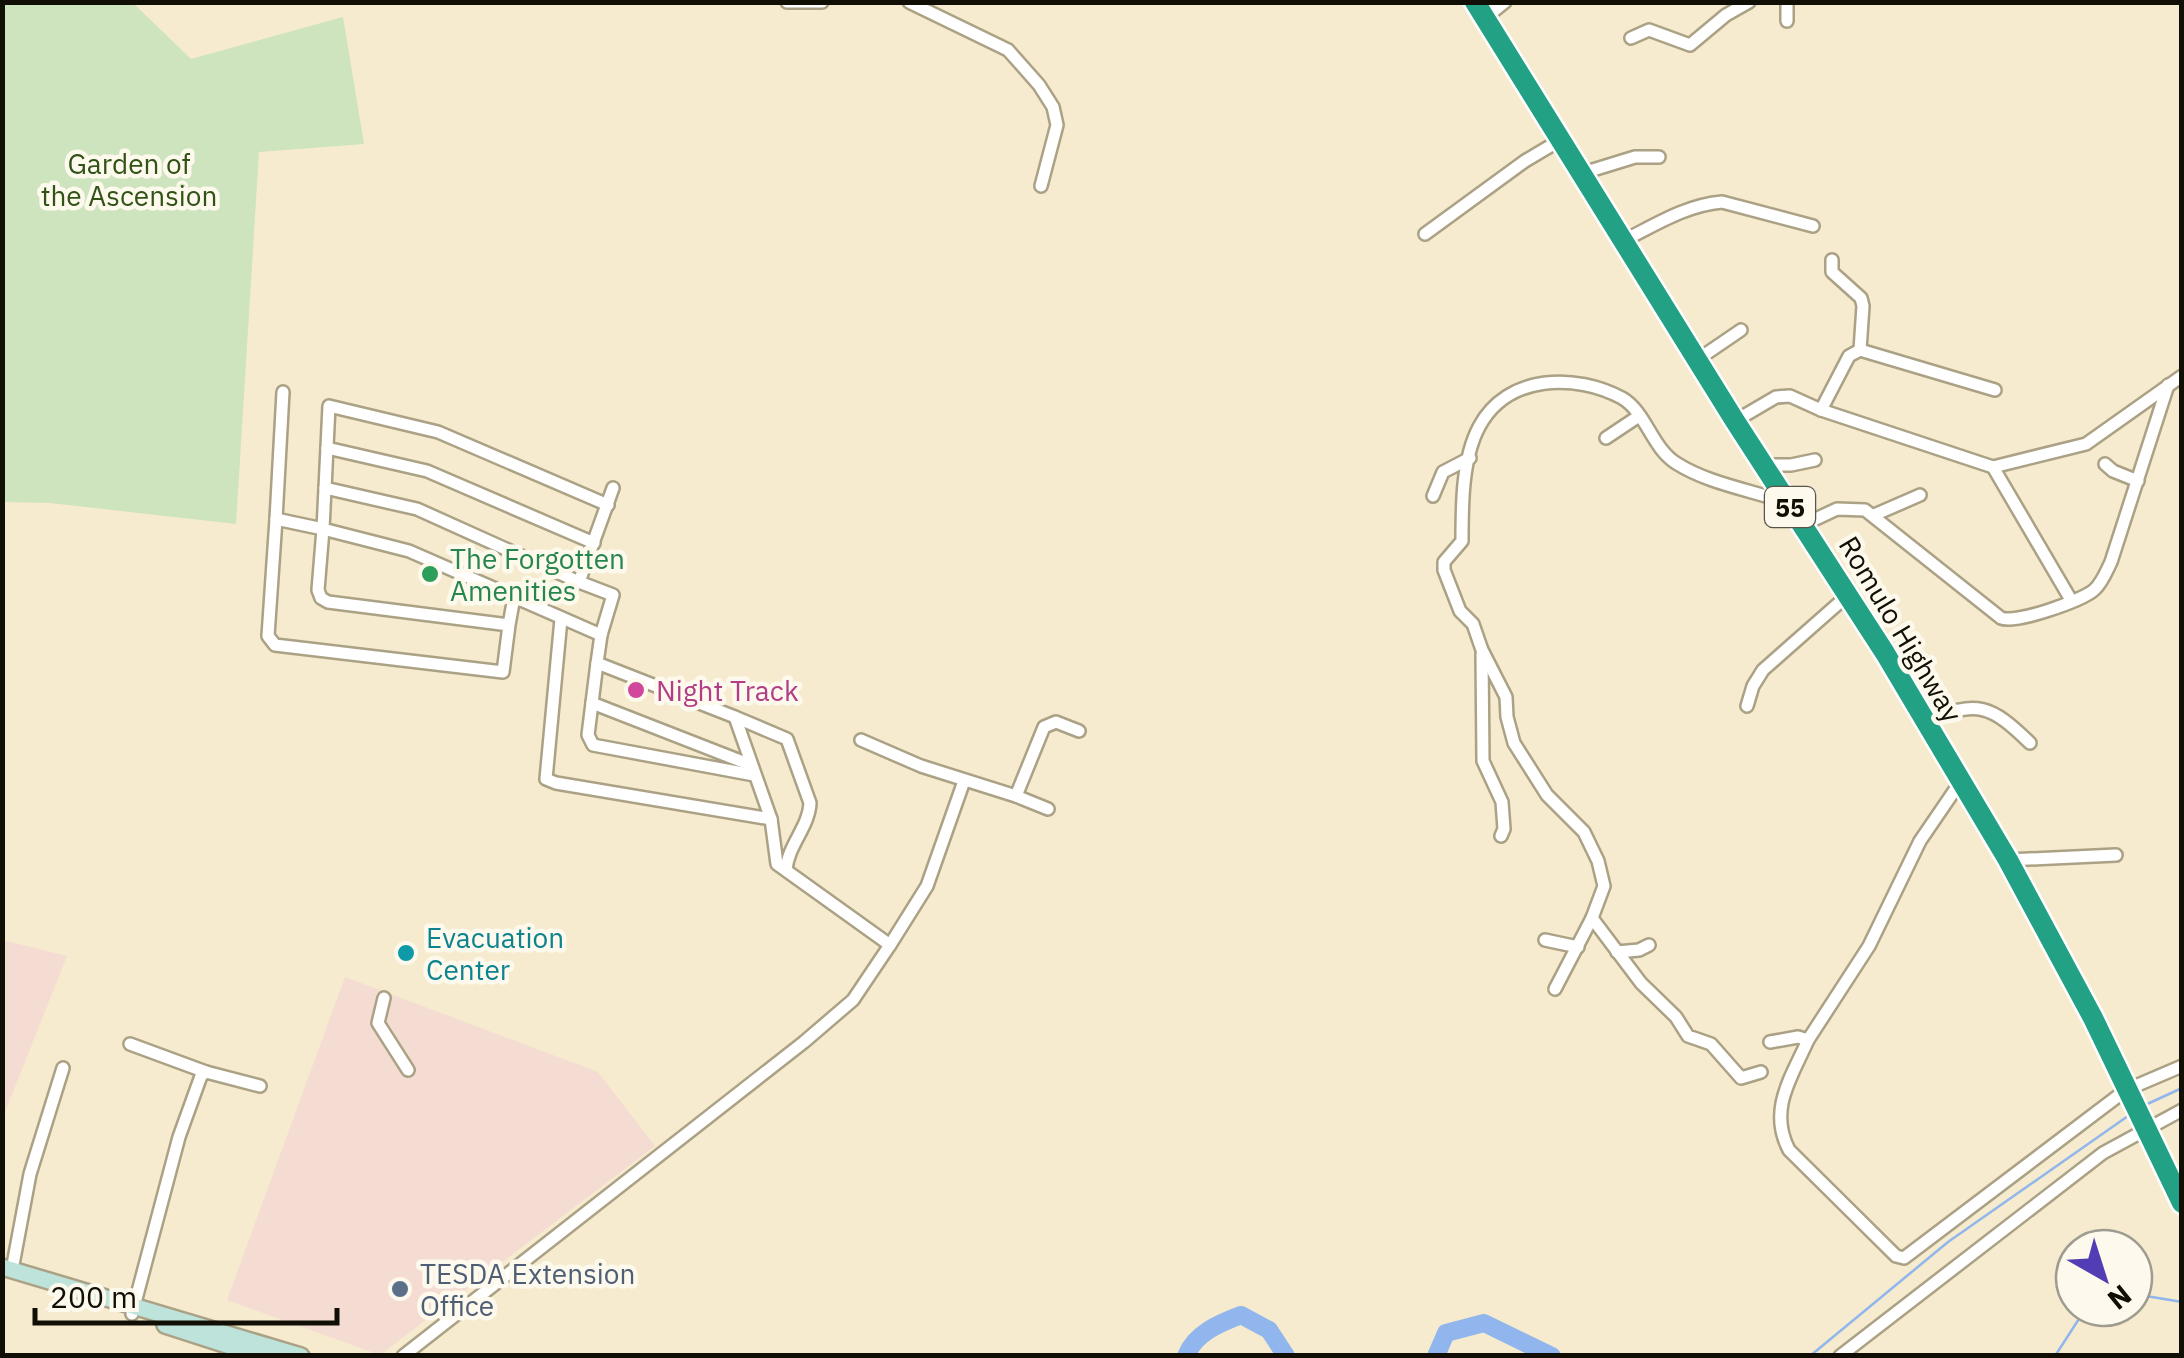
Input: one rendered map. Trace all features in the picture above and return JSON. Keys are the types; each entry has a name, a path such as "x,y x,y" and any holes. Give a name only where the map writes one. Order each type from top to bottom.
{"highway":[{"name":"Romulo Highway","path":"1480,10 1735,421 1805,524 2008,860 2092,1018 2182,1203"}],"main road":[{"path":"6,1272 133,1309 229,1345 254,1352 301,1356"}],"street":[{"path":"787,2 822,2"},
{"path":"909,2 1008,50 1039,86 1053,108 1057,125 1040,186"},
{"path":"1480,10 1505,2"},
{"path":"1631,38 1649,30 1690,45 1750,2"},
{"path":"1786,2 1787,21"},
{"path":"1425,234 1562,138"},
{"path":"1583,172 1635,157 1658,158"},
{"path":"1624,241 1687,209 1722,202 1813,226"},
{"path":"1832,260 1832,272 1861,298 1860,350"},
{"path":"1698,360 1741,330"},
{"path":"1821,410 1849,356 1860,350 1996,390"},
{"path":"1735,421 1783,396 1993,467 2086,444 2182,376"},
{"path":"1555,989 1604,886 1598,861 1584,832 1546,795 1514,743 1506,696 1473,624 1460,610 1444,570 1445,558 1462,540 1462,508 1480,426 1518,389 1545,381 1584,383 1626,400 1671,460 1690,471 1787,502"},
{"path":"1805,524 1837,509 1852,508 1874,515 2009,622 2091,593 2111,562 2168,385"},
{"path":"282,392 268,636 275,645 503,672 514,597"},
{"path":"330,392 318,590 324,600 510,625"},
{"path":"329,406 438,432 608,505"},
{"path":"1606,438 1639,416"},
{"path":"327,448 427,471 594,544"},
{"path":"1433,496 1443,472 1470,458"},
{"path":"1765,465 1815,460"},
{"path":"2105,464 2138,480"},
{"path":"1993,467 2071,600"},
{"path":"324,488 418,509 613,594 597,664 588,735 593,746 753,770"},
{"path":"579,582 613,488"},
{"path":"1874,515 1920,495"},
{"path":"276,519 410,551 601,635"},
{"path":"1748,706 1764,670 1848,594"},
{"path":"561,619 546,778 556,783 771,819"},
{"path":"1482,650 1483,762 1502,802 1501,836"},
{"path":"597,664 782,735 789,742 810,806 792,844 786,870"},
{"path":"592,703 753,770"},
{"path":"1926,722 1955,709 1991,711 2001,715 2030,743"},
{"path":"735,717 771,819 776,860 890,945"},
{"path":"1016,796 1044,727 1056,722 1080,731"},
{"path":"860,740 1048,810"},
{"path":"403,1356 853,1000 927,886 964,781"},
{"path":"1961,782 1920,841 1869,946 1808,1040 1780,1108 1778,1123 1789,1150 1896,1256 1904,1258 2128,1093 2182,1066"},
{"path":"774,834 792,844"},
{"path":"2008,860 2116,855"},
{"path":"1592,918 1688,1036 1710,1044 1741,1078 1761,1072"},
{"path":"1545,940 1578,947"},
{"path":"1617,952 1649,945"},
{"path":"384,998 378,1024 408,1070"},
{"path":"1770,1042 1798,1037 1808,1040"},
{"path":"130,1044 206,1072 260,1086"},
{"path":"6,1272 30,1174 63,1068"},
{"path":"133,1309 179,1136 197,1085 206,1072"},
{"path":"1840,1356 2102,1153 2143,1126 2182,1110"}],"shaded area":[{"path":"2,940 67,956 3,1117"},
{"path":"345,977 598,1072 655,1146 380,1355 227,1300"}],"green space":[{"name":"Garden of the Ascension","path":"3,2 133,3 191,59 343,17 364,144 259,152 236,524 50,503 3,502"}],"waterway":[{"path":"2143,1106 2182,1088"},
{"path":"1810,1356 1948,1242 2128,1116"},
{"path":"2154,1297 2182,1302"},
{"path":"1186,1356 1202,1335 1241,1315 1269,1330 1286,1356"},
{"path":"1436,1356 1446,1333 1484,1323 1552,1356"},
{"path":"2055,1356 2073,1328"}],"place":[{"name":"The Forgotten Amenities","path":"430,574"},
{"name":"Night Track","path":"636,690"},
{"name":"Evacuation Center","path":"406,953"},
{"name":"TESDA Extension Office","path":"400,1289"}]}
